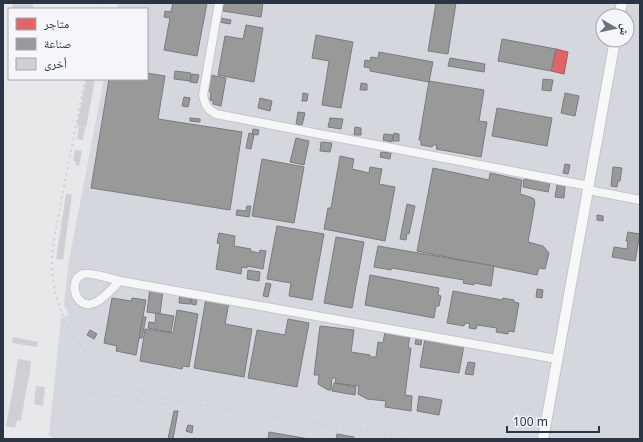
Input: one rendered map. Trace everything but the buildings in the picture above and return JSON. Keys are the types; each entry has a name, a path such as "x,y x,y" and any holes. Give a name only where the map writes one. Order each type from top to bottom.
{"main road":[{"path":"543,439 614,48"}],"street":[{"path":"220,3 203,95 205,104 209,110 216,114 588,188 640,200"},
{"path":"120,281 100,300 91,304 85,304 78,300 74,292 76,281 82,275 88,274 557,359"}],"shaded area":[{"path":"118,3 640,3 640,439 56,439 49,435 61,318 69,315 64,305 68,266 104,80 148,80 148,8 117,8"}],"railway":[{"path":"98,8 99,3"},
{"path":"85,80 56,228 52,264 55,292 59,305 70,330 85,352 104,371 117,381 133,389 157,397 414,439"},
{"path":"65,388 168,405"}]}
